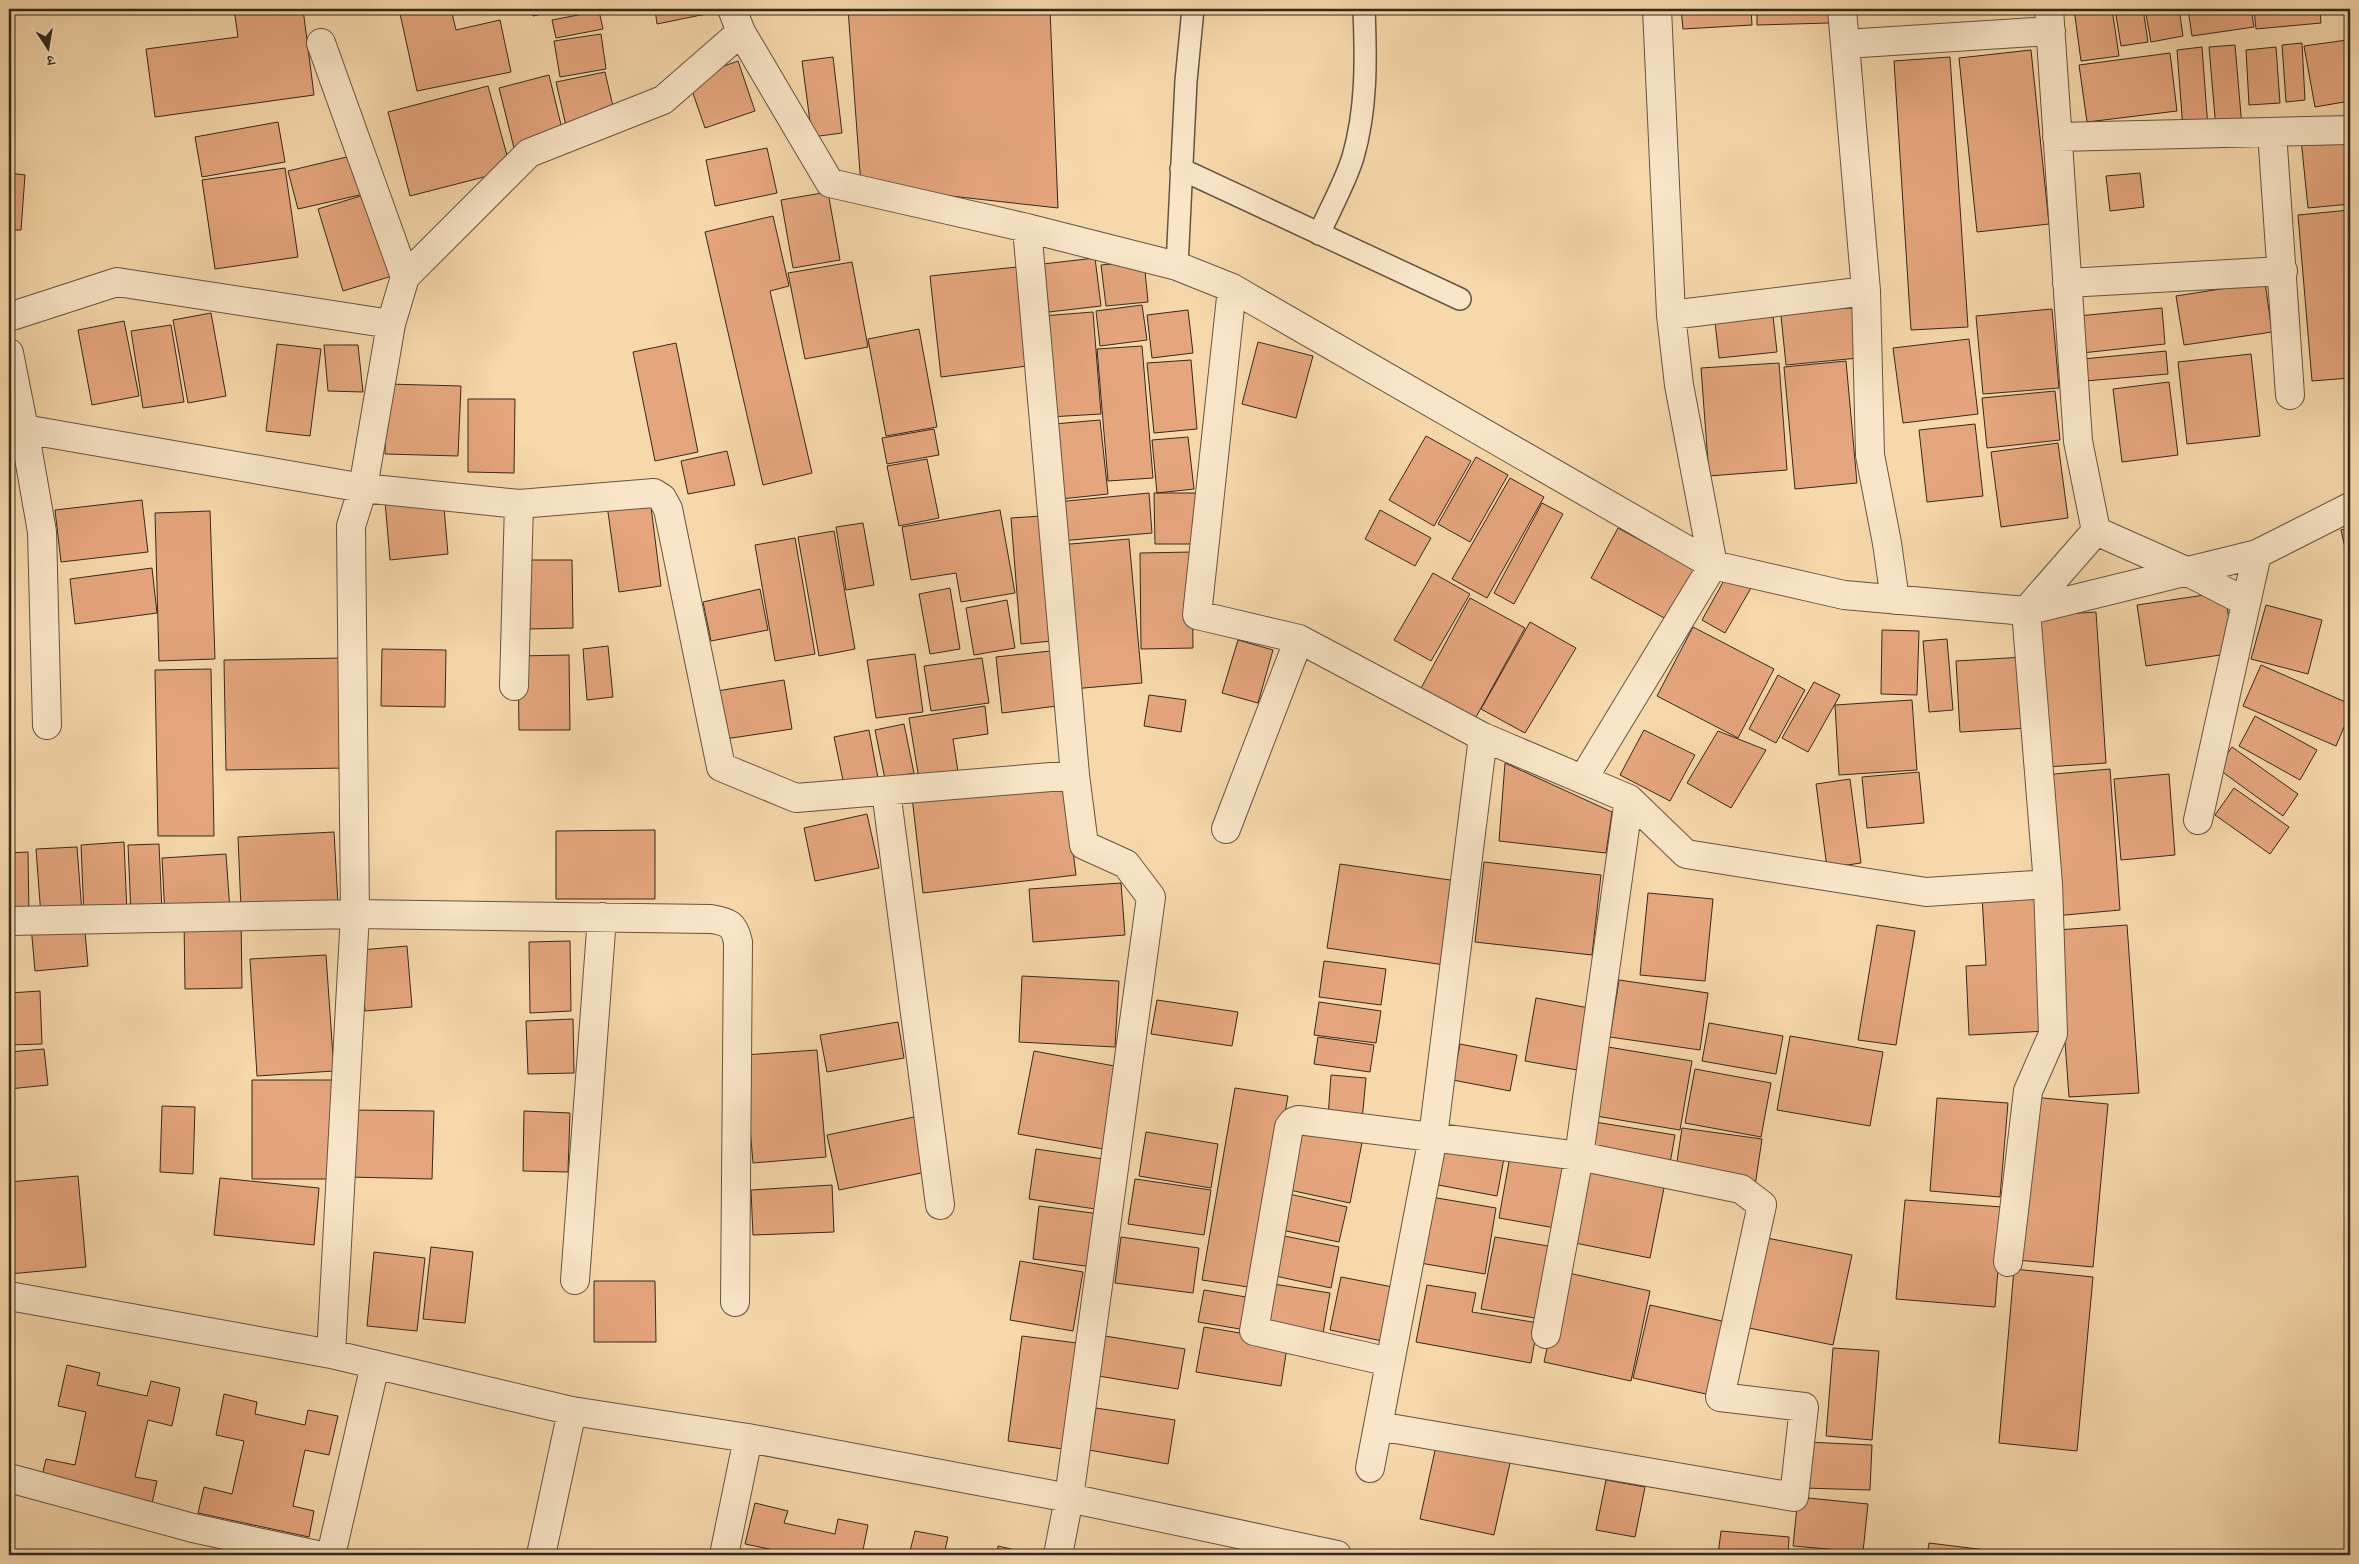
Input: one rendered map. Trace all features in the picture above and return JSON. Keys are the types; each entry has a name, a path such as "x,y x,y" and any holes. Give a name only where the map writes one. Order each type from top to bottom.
{"street":[{"path":"1583,779 1713,565 1679,385 1671,315 1657,9"},
{"path":"1842,9 1866,291 1870,455 1887,543 1895,600"},
{"path":"331,1354 354,914 351,526 363,488 391,324 406,277 529,153 663,100 736,20 830,183 1027,228 1177,266 1232,288 1713,565 1844,595 2026,611 2257,554 2350,507"},
{"path":"1845,44 2050,20 2078,441 2096,531"},
{"path":"321,43 406,277"},
{"path":"2057,137 2350,130"},
{"path":"2272,132 2290,395"},
{"path":"1027,228 1075,775 1084,845 1126,864 1151,897 1069,1498 1058,1555"},
{"path":"2067,283 2283,271"},
{"path":"9,317 117,282 391,324"},
{"path":"1232,288 1197,615 1299,639 1483,737 1629,799 1686,854 1926,892 2048,884"},
{"path":"1671,315 1866,291"},
{"path":"9,353 42,532 47,725"},
{"path":"24,429 363,488 519,504 654,494 662,498 668,509 721,767 796,798 1075,775"},
{"path":"514,686 519,504"},
{"path":"2096,531 2186,571 2246,602"},
{"path":"2008,1262 2028,1091 2053,1034 2048,884 2026,611 2096,531"},
{"path":"2198,820 2257,554"},
{"path":"1226,829 1299,639"},
{"path":"1370,1468 1433,1136 1483,737"},
{"path":"886,791 940,1205"},
{"path":"1546,1334 1579,1156 1629,799"},
{"path":"9,921 354,914 711,919 726,922 735,930 738,942 735,1302"},
{"path":"575,1280 602,917"},
{"path":"1378,1426 1794,1497 1804,1406 1720,1397 1762,1205 1741,1189 1579,1156 1298,1120 1292,1122 1289,1127 1254,1331 1390,1362"},
{"path":"9,1296 331,1354 572,1411 748,1438 1069,1498 1251,1546 1337,1555"},
{"path":"330,1555 375,1365"},
{"path":"541,1555 572,1411"},
{"path":"724,1555 748,1438"},
{"path":"9,1478 193,1528 317,1555"}],"lane":[{"path":"1177,266 1181,169 1192,9"},
{"path":"1319,234 1353,158 1363,113 1366,62 1364,9"},
{"path":"1181,169 1460,299"}],"building":[{"path":"234,9 303,9 314,95 155,117 146,49 238,37"},
{"path":"399,9 451,9 456,30 500,20 511,72 417,91"},
{"path":"531,9 561,9 562,10 533,16"},
{"path":"655,9 710,9 711,13 657,24"},
{"path":"848,9 1050,9 1058,208 861,186"},
{"path":"1681,9 1751,9 1752,25 1683,29"},
{"path":"1757,9 1829,9 1829,23 1757,25"},
{"path":"2074,9 2112,9 2119,56 2081,61"},
{"path":"2115,9 2143,9 2148,42 2121,46"},
{"path":"2145,9 2179,9 2183,36 2151,42"},
{"path":"2188,9 2251,9 2254,27 2192,36"},
{"path":"2254,9 2320,9 2321,23 2256,29"},
{"path":"599,11 603,29 556,38 552,20"},
{"path":"601,34 606,69 560,77 554,41"},
{"path":"2347,40 2350,59 2350,101 2315,107 2304,46"},
{"path":"2302,43 2305,100 2286,102 2282,45"},
{"path":"2235,45 2242,127 2216,129 2209,47"},
{"path":"2202,47 2208,128 2183,129 2177,50"},
{"path":"2276,47 2280,103 2249,105 2246,50"},
{"path":"2031,50 2049,224 1977,232 1959,58"},
{"path":"2170,53 2177,111 2087,122 2079,65"},
{"path":"833,57 842,133 812,137 802,61"},
{"path":"1950,57 1968,327 1911,330 1894,61"},
{"path":"738,61 755,111 705,128 688,79"},
{"path":"605,72 615,115 566,126 556,82"},
{"path":"549,75 564,137 514,148 499,88"},
{"path":"488,86 511,170 410,196 388,112"},
{"path":"278,122 285,162 202,177 195,137"},
{"path":"2350,134 2350,204 2308,208 2301,139"},
{"path":"767,148 777,193 715,206 706,160"},
{"path":"355,155 364,194 298,209 288,171"},
{"path":"285,168 298,257 215,269 202,180"},
{"path":"9,173 25,175 21,230 9,230"},
{"path":"2140,173 2144,207 2110,211 2106,176"},
{"path":"828,192 840,260 793,268 781,200"},
{"path":"367,194 392,276 343,291 318,209"},
{"path":"2350,210 2350,378 2312,381 2298,215"},
{"path":"773,216 789,286 770,291 812,473 763,485 705,232"},
{"path":"1095,258 1101,306 1049,312 1043,264"},
{"path":"1144,261 1148,302 1106,306 1101,265"},
{"path":"852,262 868,347 805,359 788,273"},
{"path":"1027,266 1035,365 941,377 930,276"},
{"path":"2265,282 2272,332 2184,345 2176,296"},
{"path":"1853,299 1858,358 1786,365 1780,306"},
{"path":"1142,305 1147,340 1100,346 1096,311"},
{"path":"1772,307 1777,352 1719,358 1714,313"},
{"path":"2162,308 2165,344 2082,353 2078,316"},
{"path":"2052,309 2059,388 1983,394 1976,316"},
{"path":"1188,310 1193,353 1152,358 1147,315"},
{"path":"1093,312 1101,414 1049,417 1042,316"},
{"path":"211,313 226,396 188,403 173,320"},
{"path":"124,321 139,396 92,405 78,330"},
{"path":"171,325 184,402 143,408 131,331"},
{"path":"919,329 937,427 886,436 868,339"},
{"path":"1969,339 1978,414 1903,423 1893,348"},
{"path":"1258,342 1313,356 1296,418 1242,404"},
{"path":"676,343 698,452 655,461 633,352"},
{"path":"277,344 321,349 310,436 266,431"},
{"path":"324,345 358,345 363,392 328,391"},
{"path":"1142,346 1153,478 1108,481 1097,349"},
{"path":"2166,351 2168,374 2085,381 2083,359"},
{"path":"2251,354 2260,436 2187,444 2178,362"},
{"path":"1191,360 1197,429 1154,433 1147,363"},
{"path":"1846,361 1857,483 1795,489 1784,367"},
{"path":"1779,363 1787,470 1709,476 1701,368"},
{"path":"2169,382 2178,455 2122,462 2113,389"},
{"path":"387,384 461,386 458,456 385,454"},
{"path":"2055,391 2060,440 1987,448 1982,398"},
{"path":"468,399 515,399 514,473 468,472"},
{"path":"1100,420 1108,494 1061,499 1054,424"},
{"path":"1975,424 1983,496 1927,502 1919,430"},
{"path":"934,429 939,455 887,464 882,438"},
{"path":"1426,436 1471,461 1434,526 1389,500"},
{"path":"1188,437 1194,489 1157,493 1152,440"},
{"path":"2058,443 2068,518 2001,527 1991,452"},
{"path":"727,451 735,485 688,494 681,461"},
{"path":"1476,457 1508,475 1470,542 1438,524"},
{"path":"927,459 939,518 899,526 887,466"},
{"path":"1510,478 1544,497 1487,598 1452,579"},
{"path":"1149,493 1152,533 1060,541 1057,502"},
{"path":"1154,493 1201,493 1201,544 1155,544"},
{"path":"443,496 448,554 390,560 385,501"},
{"path":"650,499 661,586 619,592 607,505"},
{"path":"142,500 148,552 61,562 55,510"},
{"path":"1542,503 1563,514 1514,604 1494,593"},
{"path":"1000,510 1015,593 961,602 956,573 911,580 902,527"},
{"path":"1380,510 1431,538 1415,566 1365,539"},
{"path":"210,511 215,659 159,661 155,513"},
{"path":"1042,516 1052,641 1021,644 1011,518"},
{"path":"863,523 874,585 846,590 836,527"},
{"path":"1618,528 1695,570 1668,620 1591,578"},
{"path":"2350,528 2350,570 2341,530"},
{"path":"834,531 855,649 819,656 798,537"},
{"path":"795,538 815,654 775,661 755,545"},
{"path":"1129,539 1142,683 1072,689 1059,545"},
{"path":"1192,552 1193,648 1141,649 1140,553"},
{"path":"530,560 572,560 573,628 530,629"},
{"path":"152,568 157,613 75,624 70,579"},
{"path":"1433,573 1470,594 1431,661 1394,640"},
{"path":"1727,575 1751,588 1725,633 1702,620"},
{"path":"950,588 960,649 930,654 919,594"},
{"path":"760,589 768,630 711,641 703,602"},
{"path":"2225,592 2234,653 2146,666 2137,605"},
{"path":"1470,598 1525,628 1475,719 1420,690"},
{"path":"1007,600 1015,648 974,655 966,608"},
{"path":"2266,605 2322,620 2308,674 2251,659"},
{"path":"2096,612 2106,763 2046,767 2035,616"},
{"path":"1530,622 1576,648 1525,733 1481,709"},
{"path":"1693,627 1774,669 1738,738 1657,696"},
{"path":"1882,630 1919,631 1917,695 1881,694"},
{"path":"1947,639 1953,710 1929,712 1923,641"},
{"path":"1238,640 1273,650 1258,703 1222,693"},
{"path":"608,646 613,697 587,700 583,649"},
{"path":"382,649 446,650 445,707 381,706"},
{"path":"1050,651 1057,706 1002,713 996,657"},
{"path":"915,654 923,712 876,718 867,660"},
{"path":"569,655 570,730 519,730 518,656"},
{"path":"2025,657 2029,728 1960,732 1956,661"},
{"path":"344,658 345,768 226,770 224,660"},
{"path":"982,658 989,703 931,711 924,666"},
{"path":"2261,665 2350,704 2350,713 2336,746 2243,706"},
{"path":"211,669 214,836 158,836 155,670"},
{"path":"1778,675 1805,690 1776,743 1749,729"},
{"path":"784,680 792,729 725,739 717,691"},
{"path":"1814,682 1840,695 1808,752 1782,738"},
{"path":"1149,695 1186,700 1181,732 1144,726"},
{"path":"1912,700 1917,770 1839,775 1835,705"},
{"path":"985,706 988,734 953,739 959,778 920,785 909,718"},
{"path":"2255,716 2317,750 2300,780 2239,746"},
{"path":"904,724 914,773 885,779 875,730"},
{"path":"869,730 878,778 844,785 834,737"},
{"path":"1644,730 1695,755 1670,801 1620,775"},
{"path":"1718,731 1766,750 1731,808 1687,783"},
{"path":"2232,747 2298,794 2283,816 2217,768"},
{"path":"1505,763 1612,812 1606,853 1499,841"},
{"path":"2110,769 2120,910 2054,916 2043,775"},
{"path":"1919,772 1924,823 1867,828 1862,777"},
{"path":"2169,774 2175,855 2121,860 2114,779"},
{"path":"1064,779 1076,875 923,893 912,797"},
{"path":"1850,779 1861,863 1827,868 1816,784"},
{"path":"2234,788 2289,827 2270,854 2215,815"},
{"path":"867,814 879,868 815,881 804,828"},
{"path":"655,830 655,899 556,899 556,831"},
{"path":"334,832 338,904 241,909 238,837"},
{"path":"124,842 127,914 84,916 81,845"},
{"path":"159,844 162,912 131,914 128,845"},
{"path":"77,847 82,913 41,916 36,849"},
{"path":"28,852 29,917 9,917 9,853"},
{"path":"226,854 230,911 165,916 162,858"},
{"path":"1484,862 1601,875 1592,955 1475,942"},
{"path":"1340,864 1457,881 1445,965 1327,948"},
{"path":"1121,883 1125,935 1033,942 1029,889"},
{"path":"1648,893 1713,899 1705,981 1640,975"},
{"path":"2039,893 2047,1031 1969,1035 1966,966 1986,965 1982,896"},
{"path":"241,919 242,988 185,989 184,920"},
{"path":"84,921 88,966 35,971 31,926"},
{"path":"1877,925 1915,931 1896,1045 1858,1040"},
{"path":"2127,925 2139,1093 2069,1097 2057,930"},
{"path":"570,941 571,1011 530,1013 529,942"},
{"path":"407,946 412,1007 365,1011 360,950"},
{"path":"326,955 334,1071 257,1076 250,959"},
{"path":"1324,961 1386,969 1381,1005 1319,997"},
{"path":"1022,976 1119,981 1115,1047 1019,1042"},
{"path":"1619,980 1708,993 1700,1050 1610,1037"},
{"path":"40,991 42,1044 9,1045 9,993"},
{"path":"1536,998 1594,1009 1583,1071 1525,1061"},
{"path":"1157,1000 1238,1012 1232,1046 1151,1034"},
{"path":"1319,1002 1381,1011 1376,1043 1314,1035"},
{"path":"573,1019 574,1073 528,1074 526,1021"},
{"path":"898,1022 904,1058 827,1072 820,1035"},
{"path":"1709,1023 1783,1036 1776,1074 1702,1061"},
{"path":"1790,1036 1883,1052 1870,1126 1777,1110"},
{"path":"1318,1037 1374,1045 1370,1072 1314,1064"},
{"path":"1460,1044 1517,1055 1510,1091 1453,1080"},
{"path":"1602,1046 1692,1061 1680,1130 1590,1115"},
{"path":"44,1049 48,1085 9,1089 9,1052"},
{"path":"817,1050 826,1157 753,1163 744,1055"},
{"path":"1034,1051 1125,1068 1109,1150 1018,1134"},
{"path":"1695,1069 1771,1083 1761,1137 1685,1123"},
{"path":"1331,1075 1366,1078 1362,1120 1328,1117"},
{"path":"252,1080 336,1080 336,1179 252,1179"},
{"path":"1235,1088 1288,1096 1255,1288 1202,1280"},
{"path":"2032,1097 2108,1104 2093,1267 2017,1260"},
{"path":"1937,1098 2008,1103 2000,1197 1930,1191"},
{"path":"162,1106 195,1107 193,1174 160,1172"},
{"path":"349,1110 434,1111 432,1179 348,1177"},
{"path":"524,1111 570,1113 568,1172 523,1171"},
{"path":"914,1117 926,1172 839,1190 827,1135"},
{"path":"1595,1122 1675,1135 1669,1169 1590,1157"},
{"path":"1682,1128 1762,1139 1755,1186 1675,1175"},
{"path":"1293,1129 1362,1143 1350,1203 1280,1188"},
{"path":"1146,1132 1218,1144 1211,1188 1139,1176"},
{"path":"1440,1146 1504,1158 1497,1196 1433,1184"},
{"path":"1036,1149 1110,1160 1102,1210 1029,1199"},
{"path":"1510,1156 1566,1166 1555,1228 1499,1218"},
{"path":"1581,1161 1666,1178 1650,1258 1565,1241"},
{"path":"78,1176 86,1267 9,1274 9,1182"},
{"path":"220,1178 319,1188 314,1245 214,1235"},
{"path":"1135,1179 1211,1190 1204,1235 1128,1224"},
{"path":"832,1185 834,1232 753,1235 751,1190"},
{"path":"1280,1192 1347,1207 1339,1242 1272,1228"},
{"path":"1431,1197 1496,1208 1485,1274 1420,1263"},
{"path":"1905,1200 2003,1207 1995,1307 1896,1299"},
{"path":"1039,1206 1100,1214 1093,1267 1033,1259"},
{"path":"1274,1234 1339,1247 1331,1288 1266,1274"},
{"path":"1121,1237 1199,1248 1193,1293 1115,1283"},
{"path":"1495,1237 1554,1247 1541,1319 1481,1309"},
{"path":"1762,1237 1852,1255 1833,1345 1744,1327"},
{"path":"431,1247 473,1252 465,1323 423,1319"},
{"path":"374,1252 425,1258 417,1331 367,1326"},
{"path":"1020,1261 1083,1272 1073,1331 1010,1320"},
{"path":"2014,1269 2093,1277 2077,1451 1999,1443"},
{"path":"1564,1272 1650,1291 1631,1381 1544,1362"},
{"path":"1341,1277 1398,1288 1387,1342 1330,1330"},
{"path":"594,1281 655,1281 656,1342 594,1342"},
{"path":"1267,1283 1330,1293 1322,1339 1260,1329"},
{"path":"1427,1285 1476,1293 1472,1312 1538,1323 1531,1363 1416,1342"},
{"path":"1204,1290 1252,1298 1246,1330 1198,1322"},
{"path":"1650,1305 1731,1323 1715,1396 1633,1378"},
{"path":"1204,1327 1288,1341 1281,1386 1196,1372"},
{"path":"1022,1336 1077,1343 1063,1449 1008,1441"},
{"path":"1105,1336 1185,1349 1178,1389 1098,1376"},
{"path":"1833,1348 1879,1351 1872,1440 1826,1436"},
{"path":"67,1365 100,1373 97,1385 147,1396 151,1381 180,1388 172,1426 148,1420 135,1477 157,1481 151,1508 40,1484 46,1459 75,1465 86,1412 58,1406"},
{"path":"224,1394 257,1402 255,1414 305,1425 308,1410 338,1416 329,1455 305,1450 293,1506 314,1511 309,1537 198,1513 204,1487 232,1494 244,1441 216,1435"},
{"path":"1096,1408 1175,1420 1168,1464 1089,1450"},
{"path":"1806,1442 1872,1445 1870,1490 1804,1488"},
{"path":"1436,1446 1510,1463 1494,1535 1420,1519"},
{"path":"1606,1480 1645,1487 1635,1537 1596,1530"},
{"path":"1798,1497 1868,1504 1863,1552 1793,1546"},
{"path":"755,1503 788,1511 784,1523 835,1534 838,1519 868,1525 862,1555 773,1555 774,1550 745,1544"},
{"path":"915,1531 948,1537 945,1550 968,1555 909,1555"},
{"path":"1721,1531 1789,1537 1788,1555 1718,1555"},
{"path":"1929,1543 1986,1550 1986,1555 1927,1555"},
{"path":"998,1546 1028,1553 1028,1555 997,1555"}]}
